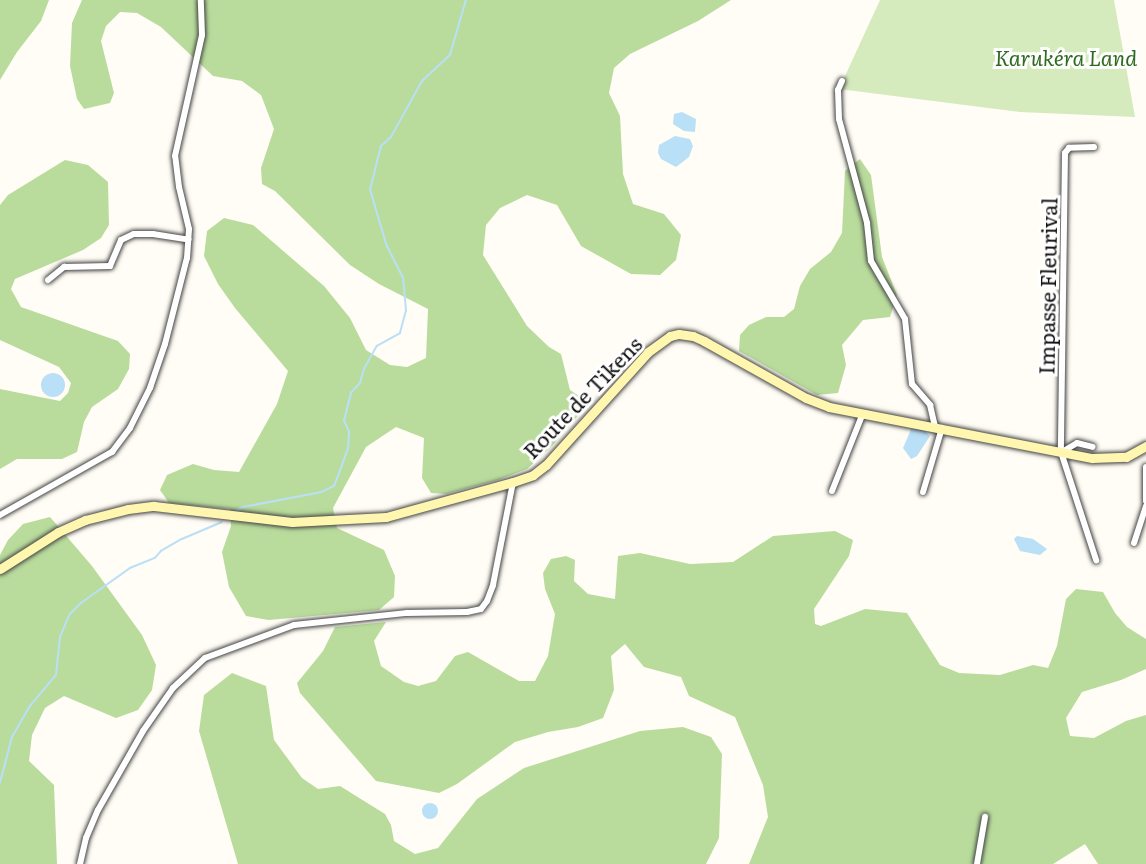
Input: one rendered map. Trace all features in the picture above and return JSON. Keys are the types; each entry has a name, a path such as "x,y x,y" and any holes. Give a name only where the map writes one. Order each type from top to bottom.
{"street":[{"path":"0,515 112,452 122,441 150,388 165,344 189,240 175,156 202,35 201,0"},
{"path":"842,81 838,90 840,127 867,223 871,261 905,319 912,384 930,405 938,427 923,492"},
{"name":"Impasse Fleurival","path":"1061,452 1065,153 1069,148 1094,147"},
{"path":"48,280 64,267 110,266 121,240 134,234 153,234 189,240"},
{"name":"Route de Tikens","path":"0,569 58,532 85,520 128,509 154,506 292,522 386,517 513,482 533,475 546,465 642,358 670,336 679,334 693,336 704,341 812,401 862,413 1061,452 1112,459 1126,457 1146,446"},
{"path":"832,490 862,413"},
{"path":"1093,447 1077,443 1061,452 1096,560"},
{"path":"1146,467 1146,501"},
{"path":"80,864 86,838 98,810 143,731 173,688 205,658 294,625 407,613 467,612 481,609 487,601 492,585 513,482"},
{"path":"1134,543 1146,506"},
{"path":"977,864 985,817"}],"green space":[{"path":"0,0 49,0 41,21 17,52 0,80"},
{"path":"82,0 731,0 698,21 630,54 614,68 609,93 620,116 623,174 633,204 664,214 681,235 676,260 660,275 631,274 581,246 557,205 527,195 500,208 486,225 483,255 527,326 549,347 561,354 570,390 585,400 586,406 553,445 527,469 498,480 446,494 431,493 422,478 424,438 396,427 366,447 333,508 337,528 384,550 395,576 394,597 379,610 269,620 246,616 229,587 222,552 231,526 230,509 169,503 160,490 167,475 193,464 214,470 239,472 277,404 288,371 235,308 218,284 204,256 207,231 224,218 253,225 324,286 350,318 366,350 390,365 407,367 426,358 428,309 379,284 350,265 275,191 262,184 261,168 274,129 261,95 242,81 213,76 161,27 137,13 120,12 106,26 101,41 114,93 110,103 84,109 77,99 70,66 72,23"},
{"name":"Karukéra Land","path":"880,0 1114,0 1135,117 1020,112 839,89"},
{"path":"860,159 871,175 882,257 897,295 890,317 863,320 842,345 846,365 838,393 817,395 739,351 740,335 749,325 766,317 784,317 794,309 800,286 810,269 831,252 842,233 845,171"},
{"path":"65,160 88,165 108,182 109,225 101,238 83,250 15,279 11,289 21,307 118,341 130,354 129,369 118,389 92,407 84,422 77,452 62,459 17,459 0,469 0,389 60,401 68,393 71,383 59,367 0,340 0,205 8,195"},
{"path":"50,517 92,566 142,635 156,665 152,690 138,710 116,718 64,696 45,708 32,735 29,761 54,785 57,864 0,864 0,555 8,540 23,524"},
{"path":"835,531 853,540 849,556 814,609 815,624 821,626 865,609 907,613 940,665 959,673 1000,675 1033,665 1048,668 1057,646 1066,599 1076,589 1103,592 1115,613 1127,627 1146,639 1146,669 1121,680 1082,692 1066,718 1070,736 1094,738 1126,721 1146,715 1146,864 1098,864 1085,844 1053,864 749,864 768,817 763,785 735,717 689,696 681,677 644,667 625,644 611,656 614,690 603,718 578,727 548,732 515,742 457,784 439,793 376,781 300,693 297,683 323,651 335,627 386,622 374,641 381,666 404,682 418,686 436,681 455,656 468,652 519,681 535,681 548,656 555,614 545,589 543,573 551,559 566,556 575,560 574,581 588,594 615,599 618,556 640,553 690,564 733,562 773,536"},
{"path":"232,673 266,686 274,740 302,778 318,789 340,786 385,814 391,825 394,841 415,854 438,848 477,799 524,768 640,731 683,727 711,737 722,754 719,838 706,864 238,864 199,731 204,695"}],"water":[{"path":"682,112 696,119 695,132 684,131 673,124 674,114"},
{"path":"675,136 690,139 693,146 689,157 676,167 661,159 658,153 659,145"},
{"path":"53,373 58,374 64,380 64,390 58,396 53,397 48,396 42,390 41,385 42,380 48,374"},
{"path":"912,427 924,430 930,436 917,456 911,459 903,448"},
{"path":"1017,536 1033,539 1047,549 1040,555 1020,551 1014,539"},
{"path":"430,803 436,805 438,811 436,817 430,819 424,817 422,811 424,805"}],"waterway":[{"path":"236,511 243,507 322,492 334,486 348,448 349,432 344,421 351,393 360,383 364,369 377,346 400,333 406,311 403,278 387,247 370,190 381,146 391,137 422,81 450,55 466,0"},
{"path":"0,783 12,737 30,706 56,675 60,637 70,614 81,603 130,568 155,558 161,551 182,539 222,522"}]}
